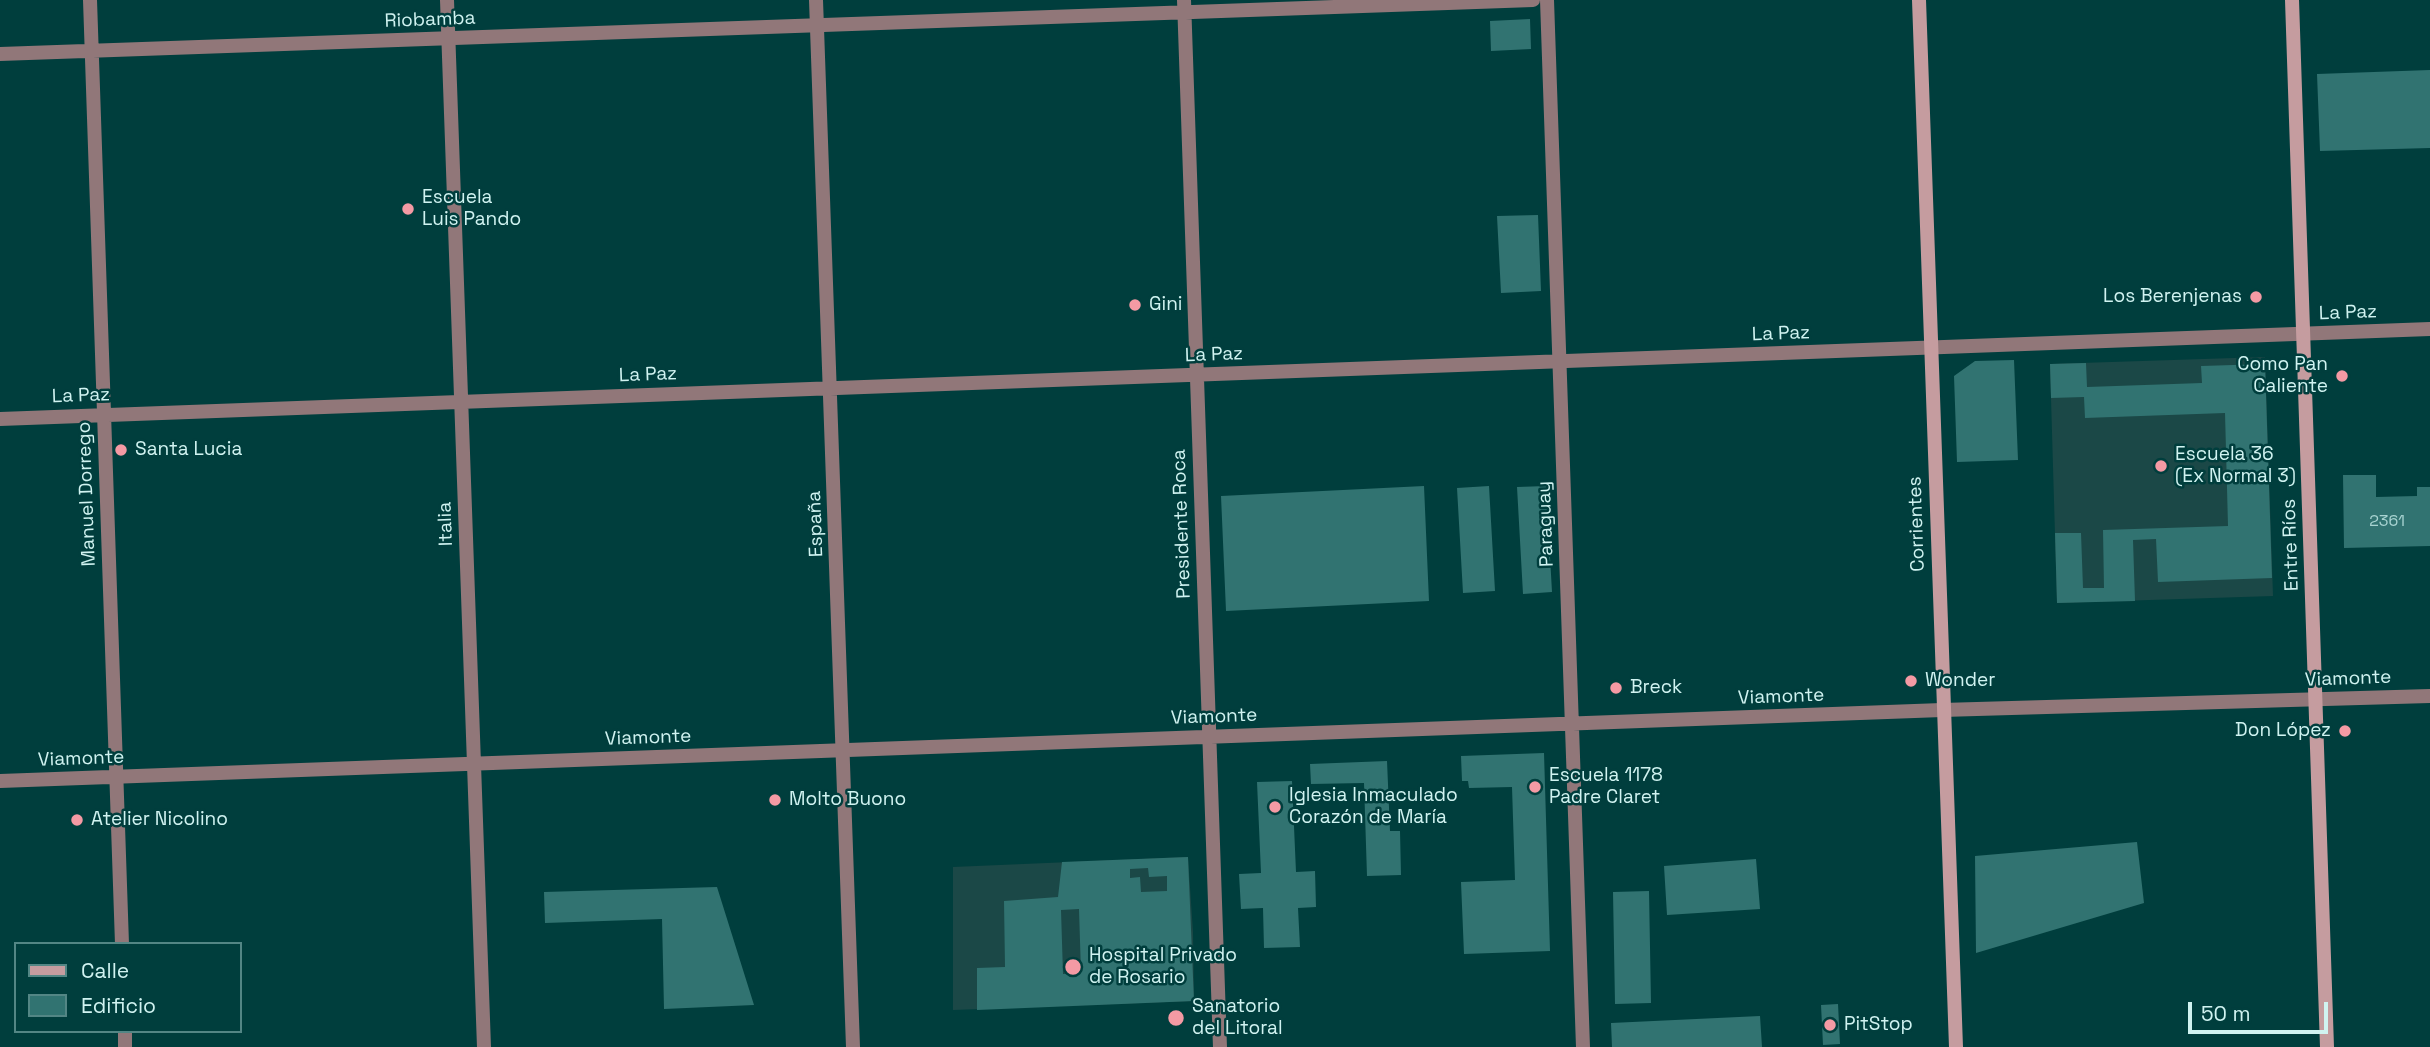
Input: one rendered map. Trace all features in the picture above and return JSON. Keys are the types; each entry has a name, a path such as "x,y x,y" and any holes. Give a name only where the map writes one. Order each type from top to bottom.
{"main road":[{"name":"Corrientes","path":"1919,0 1956,1047"},
{"name":"Entre Ríos","path":"2292,0 2327,1047"}],"street":[{"name":"Manuel Dorrego","path":"90,0 122,942"},
{"name":"Italia","path":"447,0 484,1047"},
{"name":"España","path":"816,0 853,1047"},
{"name":"Riobamba","path":"0,54 817,25 1184,6 1533,0"},
{"name":"Paraguay","path":"1547,0 1583,1047"},
{"name":"Presidente Roca","path":"1184,6 1220,1047"},
{"name":"La Paz","path":"0,419 2430,329"},
{"name":"Viamonte","path":"0,781 1942,710 2430,696"}],"shaded area":[{"name":"Escuela 36 (Ex Normal 3)","path":"2265,357 2273,596 2057,603 2050,364"},
{"name":"Hospital Privado de Rosario","path":"1188,857 1194,1001 953,1010 953,867"}],"building":[{"path":"1530,19 1531,49 1491,51 1490,21"},
{"path":"2430,70 2430,148 2320,151 2317,74"},
{"path":"1538,215 1541,291 1501,293 1497,216"},
{"path":"2014,360 2018,460 1957,462 1954,376 1975,361"},
{"path":"2086,363 2087,387 2202,383 2201,366 2265,364 2272,578 2158,582 2156,539 2133,540 2135,601 2057,603 2055,533 2081,533 2083,588 2104,588 2103,530 2228,526 2225,413 2085,418 2084,397 2051,398 2050,364"},
{"path":"2343,475 2376,475 2376,497 2417,496 2417,487 2430,487 2430,546 2344,548"},
{"path":"1424,486 1429,601 1226,611 1221,496"},
{"path":"1489,486 1495,591 1463,593 1457,488"},
{"path":"1546,486 1552,592 1523,594 1517,487"},
{"path":"1544,753 1550,951 1464,954 1461,882 1515,880 1512,787 1469,788 1468,781 1462,781 1461,756"},
{"path":"1387,761 1390,831 1400,831 1401,875 1367,876 1364,783 1311,784 1310,764"},
{"path":"1292,781 1296,872 1315,871 1316,907 1298,908 1300,947 1264,948 1263,908 1241,909 1239,874 1261,873 1257,782"},
{"path":"2137,842 2144,903 1976,953 1975,856"},
{"name":"Hospital Privado de Rosario","path":"1188,857 1194,1001 977,1010 977,968 1005,967 1004,901 1058,897 1062,862","holes":["1148,868 1149,877 1167,876 1167,891 1141,892 1140,877 1130,878 1130,869","1079,909 1081,973 1063,974 1061,910"]},
{"path":"1756,859 1760,909 1667,915 1664,866"},
{"path":"717,887 754,1005 664,1009 662,919 545,923 544,892"},
{"path":"1649,891 1651,1003 1615,1004 1613,892"},
{"name":"PitStop","path":"1838,1004 1840,1044 1823,1045 1821,1005"},
{"path":"1760,1016 1762,1047 1612,1047 1611,1023"}],"place":[{"name":"Escuela Luis Pando","path":"408,209"},
{"name":"Los Berenjenas","path":"2256,297"},
{"name":"Gini","path":"1135,305"},
{"name":"Como Pan Caliente","path":"2342,376"},
{"name":"Santa Lucia","path":"121,450"},
{"name":"Escuela 36 (Ex Normal 3)","path":"2161,466"},
{"name":"Wonder","path":"1911,681"},
{"name":"Breck","path":"1616,688"},
{"name":"Don López","path":"2345,731"},
{"name":"Escuela 1178 Padre Claret","path":"1535,787"},
{"name":"Molto Buono","path":"775,800"},
{"name":"Iglesia Inmaculado Corazón de María","path":"1275,807"},
{"name":"Atelier Nicolino","path":"77,820"},
{"name":"Hospital Privado de Rosario","path":"1073,967"},
{"name":"Sanatorio del Litoral","path":"1176,1018"},
{"name":"PitStop","path":"1830,1025"}]}
